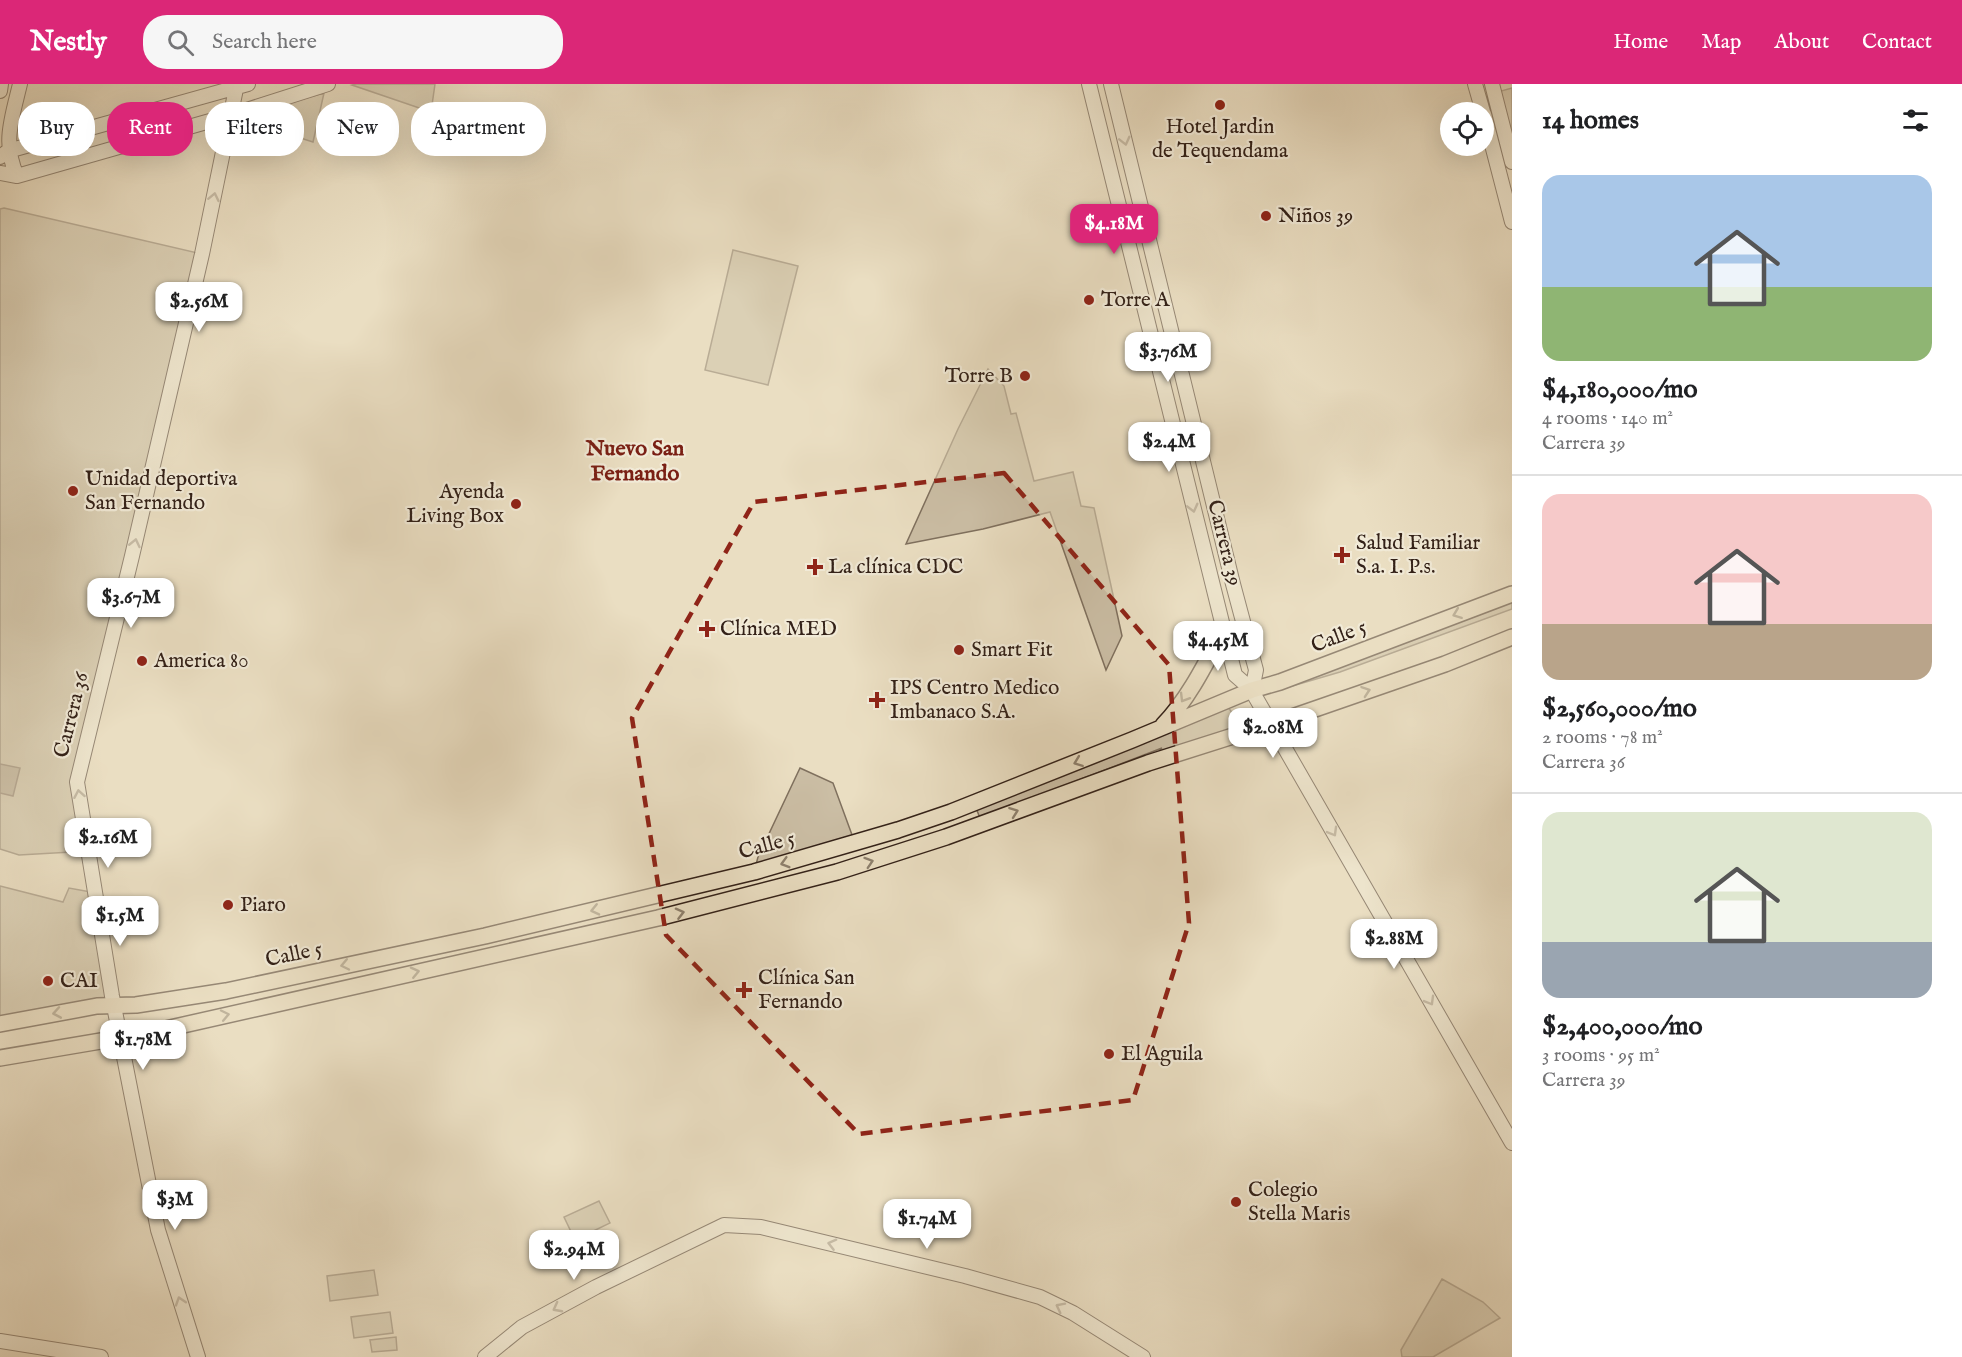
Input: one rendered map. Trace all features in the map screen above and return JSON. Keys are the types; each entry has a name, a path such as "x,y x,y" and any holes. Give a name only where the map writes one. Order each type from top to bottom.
{"main road":[{"name":"Calle 5","path":"0,1024 97,1006 136,1005 225,991 485,936 754,872 951,812 1252,690 1280,682 1512,594"},
{"path":"1161,728 1174,715 1224,630"},
{"name":"Calle 5","path":"0,1059 120,1038 770,891 946,837 1148,763 1270,722 1292,717 1445,664 1512,637"}],"street":[{"path":"0,91 1,84"},
{"path":"16,176 4,154 20,84"},
{"path":"272,102 328,84"},
{"name":"Carrera 39","path":"1089,84 1235,675 1252,690 1512,1143"},
{"name":"Carrera 39","path":"1111,84 1256,670 1252,690"},
{"path":"1475,84 1480,102"},
{"path":"1492,84 1512,162"},
{"path":"4,154 240,85"},
{"name":"Carrera 36","path":"235,102 240,85"},
{"path":"0,173 16,176 205,122"},
{"path":"1494,154 1512,222"},
{"name":"Carrera 36","path":"198,1357 158,1230 114,1006 77,782 132,556 222,156"},
{"path":"485,1357 522,1327 596,1287 724,1225 760,1227 964,1276 1040,1297 1073,1313 1143,1357"},
{"path":"0,1341 101,1357"}],"highlighted area":[{"path":"1004,473 1169,665 1189,923 1133,1100 859,1134 666,935 632,718 754,502"}],"shaded area":[{"path":"435,84 432,102 411,102 411,105 352,85"},
{"path":"1512,88 1512,162 1494,93"},
{"path":"324,93 322,102 316,102 316,129 313,142 304,139 304,102 292,102"},
{"name":"Unidad deportiva San Fernando","path":"4,208 202,254 77,782 89,851 19,855 0,849 0,209"},
{"path":"733,250 798,266 768,385 705,370"},
{"path":"988,369 1004,386 1011,414 1016,413 1034,481 1073,472 1081,506 1094,508 1122,636 1106,670 1050,512 983,529 906,544"},
{"path":"1512,594 1512,609 1340,672 1282,689"},
{"path":"1228,707 1245,731 1148,763 1162,748 980,818 976,808 1158,737"},
{"path":"0,764 20,768 13,796 0,793"},
{"path":"800,768 833,783 855,843 754,872 758,857"},
{"path":"0,886 63,902 69,888 96,893 114,1006 0,1024"},
{"path":"599,1201 610,1223 575,1240 564,1217"},
{"path":"374,1270 378,1295 330,1301 327,1276"},
{"path":"1442,1279 1483,1302 1500,1318 1433,1357 1402,1357 1401,1350"},
{"path":"390,1312 393,1333 354,1338 351,1317"},
{"path":"396,1337 397,1350 372,1352 370,1340"}],"place":[{"name":"Hotel Jardin de Tequendama","path":"1220,105"},
{"name":"Niños 39","path":"1266,216"},
{"name":"Torre A","path":"1089,300"},
{"name":"Torre B","path":"1025,376"},
{"name":"Unidad deportiva San Fernando","path":"73,491"},
{"name":"Ayenda Living Box","path":"516,504"},
{"name":"Salud Familiar S.a. I. P.s.","path":"1342,555"},
{"name":"La clínica CDC","path":"815,567"},
{"name":"Clínica MED","path":"707,629"},
{"name":"Smart Fit","path":"959,650"},
{"name":"America 80","path":"142,661"},
{"name":"IPS Centro Medico Imbanaco S.A.","path":"877,700"},
{"name":"Piaro","path":"228,905"},
{"name":"CAI","path":"48,981"},
{"name":"Clínica San Fernando","path":"744,990"},
{"name":"El Aguila","path":"1109,1054"},
{"name":"Colegio Stella Maris","path":"1236,1202"}],"district":[{"name":"Nuevo San Fernando","path":"635,462"}]}
